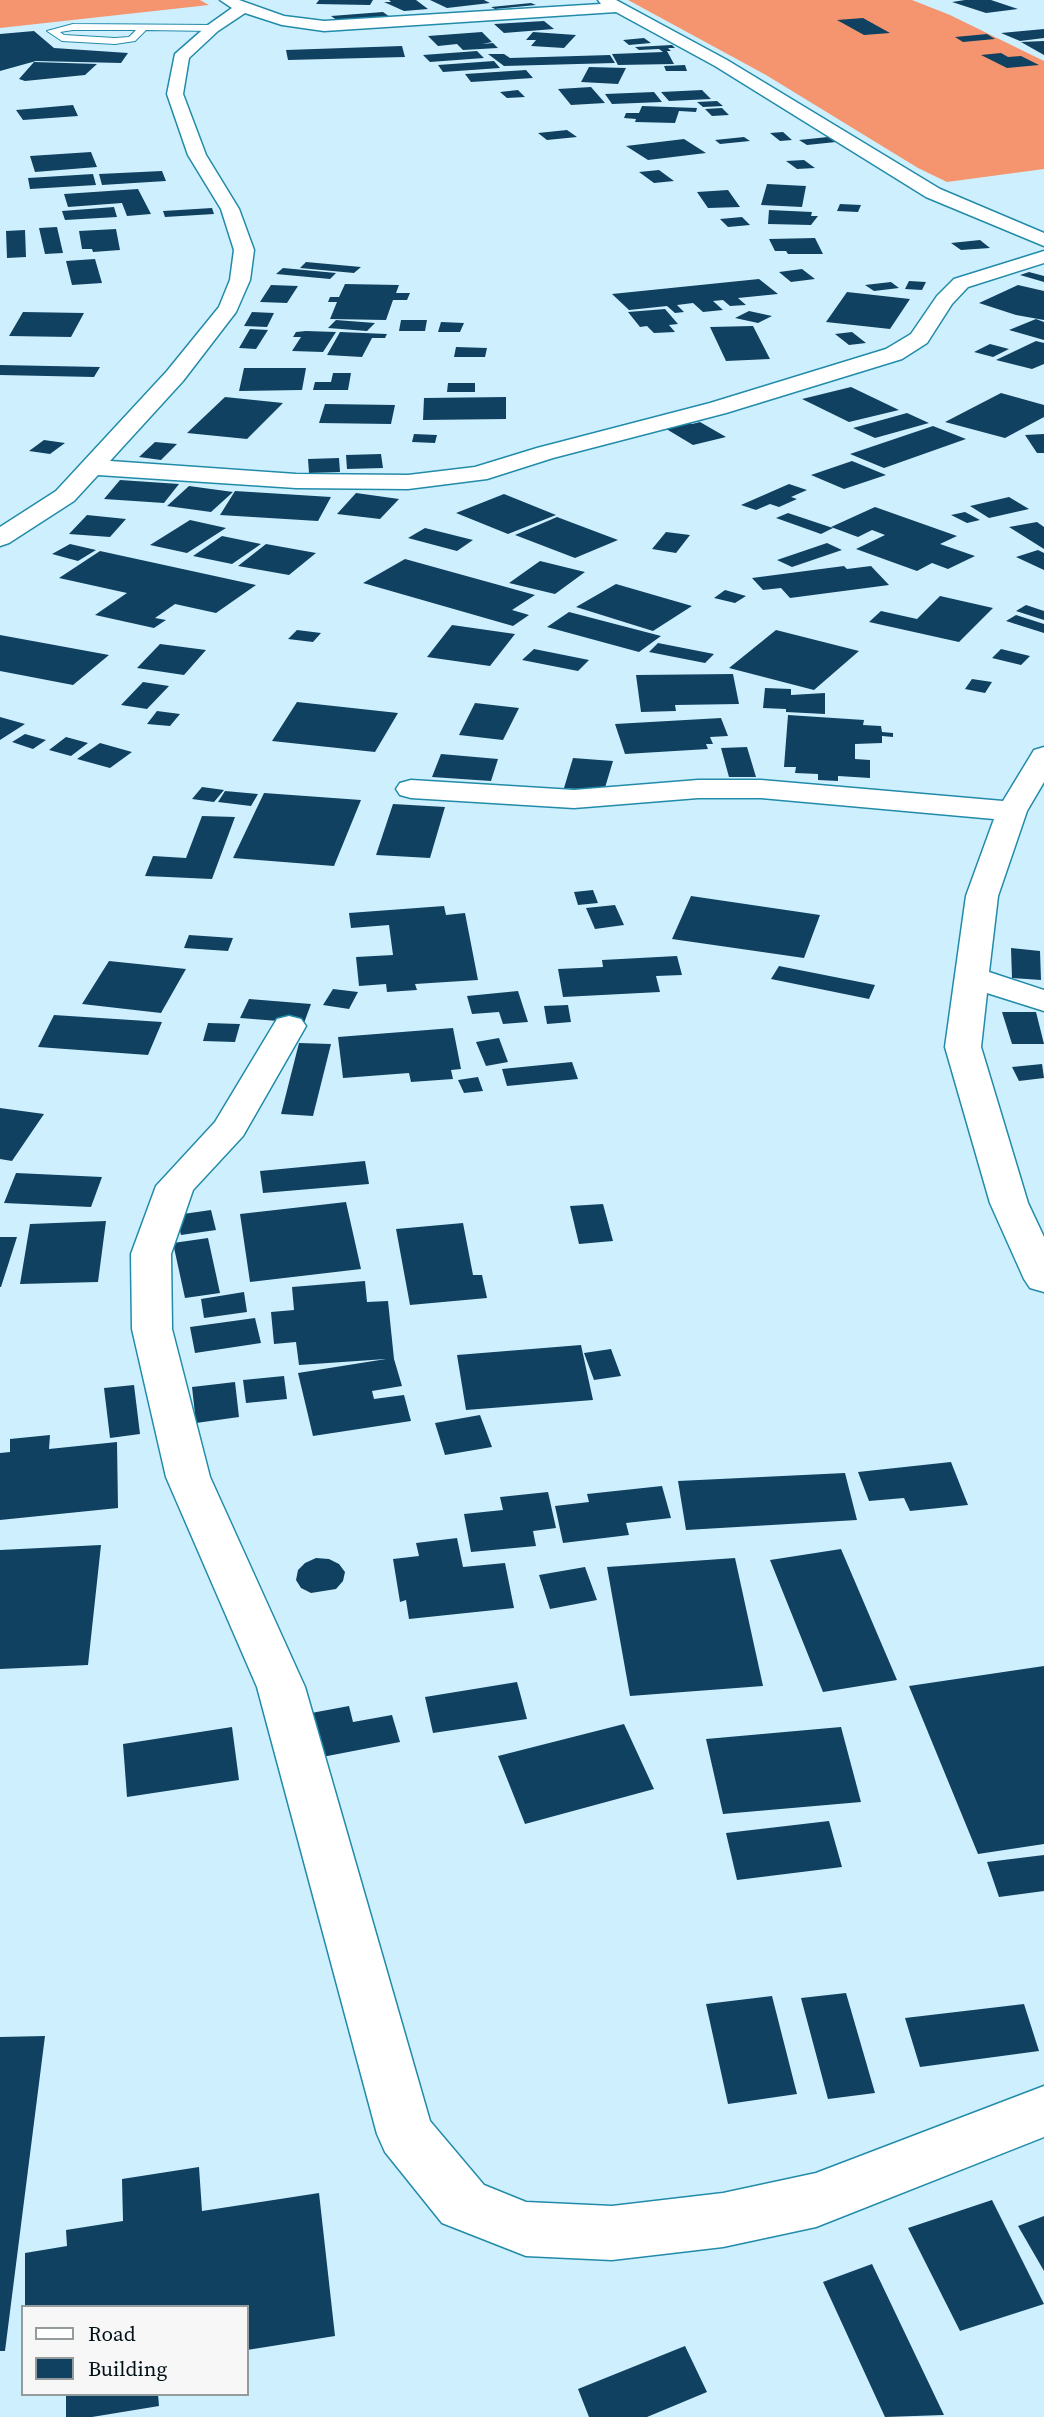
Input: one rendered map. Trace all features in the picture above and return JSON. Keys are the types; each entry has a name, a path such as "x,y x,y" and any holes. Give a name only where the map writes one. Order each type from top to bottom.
{"street":[{"path":"267,33 613,3 721,63 933,193 1044,240"},
{"path":"0,538 65,496 93,467 175,376 229,308 240,280 244,250 230,209 197,155 175,94 181,57 214,35 235,4 282,20 324,26"},
{"path":"93,467 296,481 408,482 478,474 545,453 718,408 894,354 919,338 944,300 961,283 1044,257"},
{"path":"1044,756 1012,811 982,896 963,1047 1009,1203 1044,1279"},
{"path":"411,789 574,799 698,789 761,789 1012,811"},
{"path":"972,977 1044,1001"},
{"path":"289,1026 230,1128 175,1186 151,1254 152,1329 188,1477 281,1687 405,2134 463,2204 526,2229 612,2233 723,2220 816,2200 1044,2111"}],"lane":[{"path":"144,27 132,39 115,41 62,38 52,30 73,27 144,27 214,35"}],"shaded area":[{"path":"0,0 200,0 209,5 0,28"},
{"path":"628,0 912,0 950,15 1044,61 1044,169 947,182 918,168 766,75"}],"building":[{"path":"319,0 373,0 370,5 316,4"},
{"path":"389,0 416,0 428,9 404,11 384,2 391,2"},
{"path":"430,0 484,0 490,3 447,8"},
{"path":"991,0 1018,9 986,13 952,2"},
{"path":"531,3 536,5 495,9 491,7"},
{"path":"383,12 390,17 338,21 331,16"},
{"path":"863,18 890,33 864,35 837,20"},
{"path":"544,21 554,29 504,33 494,24"},
{"path":"1044,29 1044,38 1020,41 1001,33"},
{"path":"34,31 54,48 128,53 121,63 36,61 0,71 0,34"},
{"path":"482,32 492,42 482,44 493,43 498,48 463,50 457,44 438,46 428,36"},
{"path":"533,32 576,35 564,48 531,46 536,40 526,40"},
{"path":"987,34 995,39 963,42 955,37"},
{"path":"644,38 651,43 629,45 623,40"},
{"path":"1044,41 1044,55 1021,42"},
{"path":"672,45 675,48 668,48 671,51 667,51 674,64 618,65 612,54 663,52 659,49 639,50 635,47"},
{"path":"402,46 405,57 288,60 286,50"},
{"path":"477,51 484,58 430,62 423,55"},
{"path":"1001,53 1008,57 1021,56 1039,65 1007,68 981,55"},
{"path":"488,54 504,54 510,58 610,55 615,63 504,66"},
{"path":"494,61 500,68 443,72 438,65"},
{"path":"34,62 97,64 85,75 25,81 19,79"},
{"path":"685,65 687,71 666,71 664,66"},
{"path":"589,67 626,68 618,84 581,82"},
{"path":"526,70 533,78 471,82 465,74"},
{"path":"591,87 605,103 571,105 558,89"},
{"path":"518,90 525,97 507,98 500,92"},
{"path":"702,90 711,99 669,101 661,92"},
{"path":"654,92 662,102 612,104 605,94"},
{"path":"717,101 723,106 703,107 697,102"},
{"path":"73,105 78,116 23,120 16,110"},
{"path":"642,106 697,108 696,112 679,111 675,123 635,122 636,119 624,118 626,113 639,113"},
{"path":"722,108 729,115 712,116 705,109"},
{"path":"567,130 577,137 547,140 538,133"},
{"path":"783,132 792,140 780,141 770,133"},
{"path":"744,137 750,141 720,144 715,140"},
{"path":"828,137 836,142 807,145 799,140"},
{"path":"684,139 706,153 648,160 626,146"},
{"path":"91,152 97,167 35,172 30,156"},
{"path":"804,160 815,168 797,169 786,161"},
{"path":"659,170 674,181 654,183 639,172"},
{"path":"162,171 166,181 102,185 99,174"},
{"path":"93,174 96,185 30,189 28,178"},
{"path":"767,184 806,186 802,207 761,205"},
{"path":"138,189 151,214 127,216 122,203 68,207 64,194"},
{"path":"728,190 740,207 708,208 697,192"},
{"path":"840,204 861,205 858,212 837,211"},
{"path":"114,207 117,217 65,220 62,211"},
{"path":"212,208 214,214 165,217 163,211"},
{"path":"769,210 812,212 811,216 818,216 811,225 768,224"},
{"path":"742,217 750,225 728,227 720,219"},
{"path":"57,227 63,253 45,254 39,228"},
{"path":"116,229 120,250 93,252 92,249 82,249 79,231"},
{"path":"25,230 26,257 7,258 6,231"},
{"path":"815,238 823,254 788,254 786,251 775,251 769,239"},
{"path":"980,240 990,248 961,250 951,243"},
{"path":"95,259 102,283 72,285 66,261"},
{"path":"306,262 361,267 354,273 300,268"},
{"path":"283,268 336,273 330,279 276,274"},
{"path":"802,269 815,279 791,282 779,272"},
{"path":"1029,272 1044,276 1044,282 1020,275"},
{"path":"759,279 778,294 738,298 746,305 730,306 723,300 713,301 723,310 703,312 693,303 677,305 684,312 675,313 667,306 629,310 612,294"},
{"path":"909,281 926,282 922,290 905,289"},
{"path":"891,282 899,288 874,291 865,285"},
{"path":"345,284 399,285 396,293 410,293 407,300 393,300 386,320 330,319 337,302 328,302 330,297 339,297"},
{"path":"271,285 298,286 287,303 260,302"},
{"path":"1018,285 1044,291 1044,320 1016,315 979,303"},
{"path":"847,292 910,299 890,329 826,322"},
{"path":"665,309 678,324 669,325 675,332 654,333 647,326 640,327 628,312"},
{"path":"749,311 772,316 758,323 735,318"},
{"path":"23,312 84,313 71,337 9,336"},
{"path":"252,312 274,313 267,327 244,326"},
{"path":"1036,319 1044,322 1044,340 1009,330"},
{"path":"336,320 375,323 367,331 328,328"},
{"path":"401,320 427,320 425,331 399,331"},
{"path":"441,322 464,323 460,332 438,332"},
{"path":"753,326 770,359 726,361 710,327"},
{"path":"250,329 268,330 256,349 239,348"},
{"path":"296,332 336,332 323,352 292,351 301,337 293,337"},
{"path":"340,332 387,334 385,338 372,338 362,357 327,355"},
{"path":"852,332 866,343 849,345 835,334"},
{"path":"1036,341 1044,343 1044,364 1032,369 996,360"},
{"path":"990,344 1009,349 993,357 974,352"},
{"path":"456,347 487,348 485,357 454,357"},
{"path":"0,365 100,367 94,377 0,375"},
{"path":"244,368 306,368 302,390 239,391"},
{"path":"333,373 351,373 348,390 313,390 315,382 331,382"},
{"path":"448,383 475,383 475,392 447,392"},
{"path":"851,387 899,410 849,422 802,399"},
{"path":"1001,393 1044,405 1044,417 1005,438 945,422"},
{"path":"225,397 283,403 247,439 187,433"},
{"path":"506,397 506,419 423,420 424,398"},
{"path":"325,404 395,405 391,424 319,423"},
{"path":"907,413 929,423 875,438 853,428"},
{"path":"700,422 726,437 693,445 663,427"},
{"path":"933,426 966,439 884,468 850,454"},
{"path":"414,434 437,435 435,443 412,442"},
{"path":"1044,434 1044,453 1037,453 1025,435"},
{"path":"44,440 65,443 50,454 29,451"},
{"path":"155,442 177,444 161,460 139,457"},
{"path":"381,454 383,468 347,469 346,455"},
{"path":"339,458 340,472 309,473 308,459"},
{"path":"852,461 886,475 844,489 811,475"},
{"path":"120,480 179,484 164,503 104,499"},
{"path":"789,484 807,490 791,497 797,499 779,507 770,504 756,510 741,505"},
{"path":"189,486 233,492 211,512 167,506"},
{"path":"235,491 331,497 318,521 220,515"},
{"path":"356,493 399,499 380,519 337,514"},
{"path":"504,494 556,515 508,534 456,513"},
{"path":"1009,497 1029,509 989,518 970,506"},
{"path":"875,507 957,536 940,544 975,556 948,569 932,563 917,571 856,549 885,535 872,530 858,537 831,527"},
{"path":"965,512 980,520 967,523 951,515"},
{"path":"788,513 833,528 821,534 776,518"},
{"path":"87,515 126,519 110,537 69,534"},
{"path":"557,517 618,540 575,558 515,535"},
{"path":"190,520 226,528 187,553 150,545"},
{"path":"1037,522 1044,527 1044,549 1009,527"},
{"path":"425,528 473,540 457,551 408,538"},
{"path":"666,532 690,535 676,553 652,549"},
{"path":"222,536 261,544 232,564 193,556"},
{"path":"827,543 842,550 792,567 777,560"},
{"path":"70,544 96,550 78,561 52,554"},
{"path":"266,544 316,553 289,575 238,566"},
{"path":"1038,550 1044,553 1044,570 1016,557"},
{"path":"100,551 256,585 216,613 175,604 155,618 166,620 154,628 95,615 127,593 59,578"},
{"path":"405,559 535,595 512,610 529,615 513,626 363,583"},
{"path":"540,561 585,572 555,594 509,583"},
{"path":"844,566 847,569 871,566 889,585 790,598 781,588 763,590 752,578"},
{"path":"616,584 692,606 653,631 576,607"},
{"path":"725,590 746,596 735,603 714,598"},
{"path":"940,596 993,608 959,642 869,622 881,611 917,619"},
{"path":"1026,605 1044,611 1044,620 1016,611"},
{"path":"569,612 661,636 639,652 547,627"},
{"path":"1016,615 1044,624 1044,633 1006,621"},
{"path":"452,625 515,634 490,666 427,657"},
{"path":"297,630 321,633 313,642 288,639"},
{"path":"776,630 859,651 814,690 729,668"},
{"path":"0,635 109,655 73,685 0,671"},
{"path":"658,643 714,654 705,663 649,652"},
{"path":"160,644 206,650 184,675 137,668"},
{"path":"534,649 589,660 578,671 522,660"},
{"path":"1001,649 1030,656 1021,665 992,658"},
{"path":"733,674 739,704 675,705 676,711 641,712 636,675"},
{"path":"972,679 992,682 985,693 965,689"},
{"path":"143,682 169,686 147,709 121,705"},
{"path":"765,688 791,689 791,695 825,693 825,714 763,708"},
{"path":"297,702 398,713 375,752 272,741"},
{"path":"475,703 519,708 503,740 459,735"},
{"path":"157,711 180,714 170,726 147,724"},
{"path":"788,715 864,720 863,725 881,726 882,732 893,733 893,737 882,736 882,743 855,744 855,759 870,760 870,778 838,776 838,781 818,780 818,774 795,773 796,767 784,767"},
{"path":"0,717 25,724 0,740"},
{"path":"721,718 728,736 710,737 713,744 706,744 708,749 625,754 615,724"},
{"path":"25,734 46,740 33,749 12,742"},
{"path":"66,737 88,743 71,756 49,750"},
{"path":"100,743 132,752 110,768 77,759"},
{"path":"747,747 756,777 729,777 721,748"},
{"path":"441,754 498,759 491,781 432,777"},
{"path":"573,758 613,761 604,791 564,788"},
{"path":"202,787 224,790 214,802 192,799"},
{"path":"225,791 258,794 251,806 218,802"},
{"path":"264,793 361,800 334,866 233,858"},
{"path":"393,804 445,807 430,858 376,855"},
{"path":"202,816 235,817 212,879 145,876 153,856 186,858"},
{"path":"593,890 598,903 578,905 574,892"},
{"path":"691,896 820,915 804,958 672,939"},
{"path":"615,905 624,925 595,929 586,908"},
{"path":"444,906 446,915 465,913 478,980 415,984 417,990 387,992 386,984 359,986 356,957 393,955 389,925 351,928 349,913"},
{"path":"189,935 233,938 228,951 184,948"},
{"path":"1011,948 1040,951 1041,980 1012,978"},
{"path":"677,956 682,975 656,976 660,992 563,997 558,969 603,967 602,960"},
{"path":"109,961 186,969 161,1013 82,1004"},
{"path":"779,966 875,985 869,999 771,979"},
{"path":"333,989 358,992 349,1009 323,1005"},
{"path":"518,991 528,1022 503,1024 499,1012 472,1014 467,996"},
{"path":"249,999 311,1004 304,1023 240,1018"},
{"path":"568,1005 571,1022 547,1024 544,1006"},
{"path":"1002,1012 1036,1012 1044,1044 1012,1044"},
{"path":"54,1015 162,1022 148,1055 38,1047"},
{"path":"208,1023 240,1024 235,1042 203,1041"},
{"path":"453,1028 461,1069 451,1070 453,1079 411,1082 409,1073 343,1078 338,1037"},
{"path":"499,1038 508,1062 486,1066 476,1042"},
{"path":"299,1043 331,1044 313,1116 281,1114"},
{"path":"572,1062 578,1079 507,1086 502,1069"},
{"path":"1042,1064 1044,1078 1019,1081 1012,1067"},
{"path":"478,1077 483,1091 464,1093 458,1080"},
{"path":"0,1108 44,1114 12,1161 0,1159"},
{"path":"365,1161 369,1184 263,1193 260,1171"},
{"path":"16,1173 102,1177 91,1207 4,1203"},
{"path":"346,1202 361,1269 250,1282 240,1214"},
{"path":"603,1204 613,1241 579,1244 570,1206"},
{"path":"211,1210 216,1230 181,1235 176,1215"},
{"path":"106,1221 98,1282 20,1284 30,1224"},
{"path":"463,1223 473,1275 482,1275 487,1298 410,1305 396,1229"},
{"path":"0,1237 17,1237 1,1287 0,1287"},
{"path":"208,1238 220,1293 185,1298 173,1243"},
{"path":"365,1281 367,1302 388,1301 394,1359 402,1386 372,1391 374,1399 404,1395 411,1421 313,1436 298,1373 386,1359 299,1365 296,1342 274,1344 271,1312 294,1310 292,1287"},
{"path":"244,1292 247,1312 204,1318 201,1299"},
{"path":"255,1318 261,1343 195,1353 190,1327"},
{"path":"581,1345 593,1400 466,1410 457,1355"},
{"path":"611,1349 621,1376 594,1380 584,1353"},
{"path":"284,1376 287,1399 246,1403 243,1380"},
{"path":"235,1382 239,1417 196,1423 192,1387"},
{"path":"134,1385 140,1434 110,1438 104,1388"},
{"path":"480,1415 492,1447 445,1455 435,1423"},
{"path":"50,1435 49,1449 117,1442 118,1508 0,1520 0,1453 10,1452 10,1439"},
{"path":"951,1462 968,1505 910,1511 904,1498 869,1501 858,1472"},
{"path":"845,1473 857,1520 686,1530 678,1481"},
{"path":"662,1486 671,1518 626,1523 629,1535 563,1543 555,1506 589,1502 587,1494"},
{"path":"548,1492 556,1528 533,1531 536,1546 471,1552 464,1514 503,1510 500,1497"},
{"path":"457,1538 463,1567 505,1563 514,1608 409,1619 406,1600 400,1602 393,1559 419,1556 416,1543"},
{"path":"101,1545 88,1665 0,1669 0,1550"},
{"path":"841,1549 897,1680 823,1692 770,1560"},
{"path":"316,1558 329,1559 339,1564 345,1572 343,1581 336,1589 311,1593 301,1588 296,1580 298,1570"},
{"path":"735,1558 763,1686 630,1696 607,1567"},
{"path":"585,1567 597,1600 550,1609 539,1575"},
{"path":"1044,1666 1044,1844 978,1854 909,1686"},
{"path":"517,1682 527,1719 433,1733 425,1697"},
{"path":"349,1706 353,1722 392,1715 400,1742 317,1758 306,1714"},
{"path":"624,1724 654,1789 525,1824 498,1756"},
{"path":"232,1727 239,1780 127,1797 123,1744"},
{"path":"841,1727 861,1802 723,1814 706,1739"},
{"path":"829,1821 842,1867 737,1880 726,1833"},
{"path":"1044,1855 1044,1891 999,1897 987,1862"},
{"path":"846,1993 875,2093 828,2099 801,1998"},
{"path":"772,1996 797,2094 728,2104 706,2004"},
{"path":"1024,2004 1039,2051 920,2067 905,2018"},
{"path":"45,2036 5,2351 0,2351 0,2037"},
{"path":"199,2167 202,2211 319,2193 335,2336 248,2350 248,2305 25,2305 25,2253 67,2246 66,2230 123,2221 122,2179"},
{"path":"992,2200 1044,2304 960,2331 908,2228"},
{"path":"1044,2216 1044,2271 1018,2226"},
{"path":"872,2264 944,2415 885,2417 823,2282"},
{"path":"685,2346 707,2392 647,2417 589,2417 578,2389"},
{"path":"66,2396 158,2396 159,2406 92,2417 66,2417"}]}
